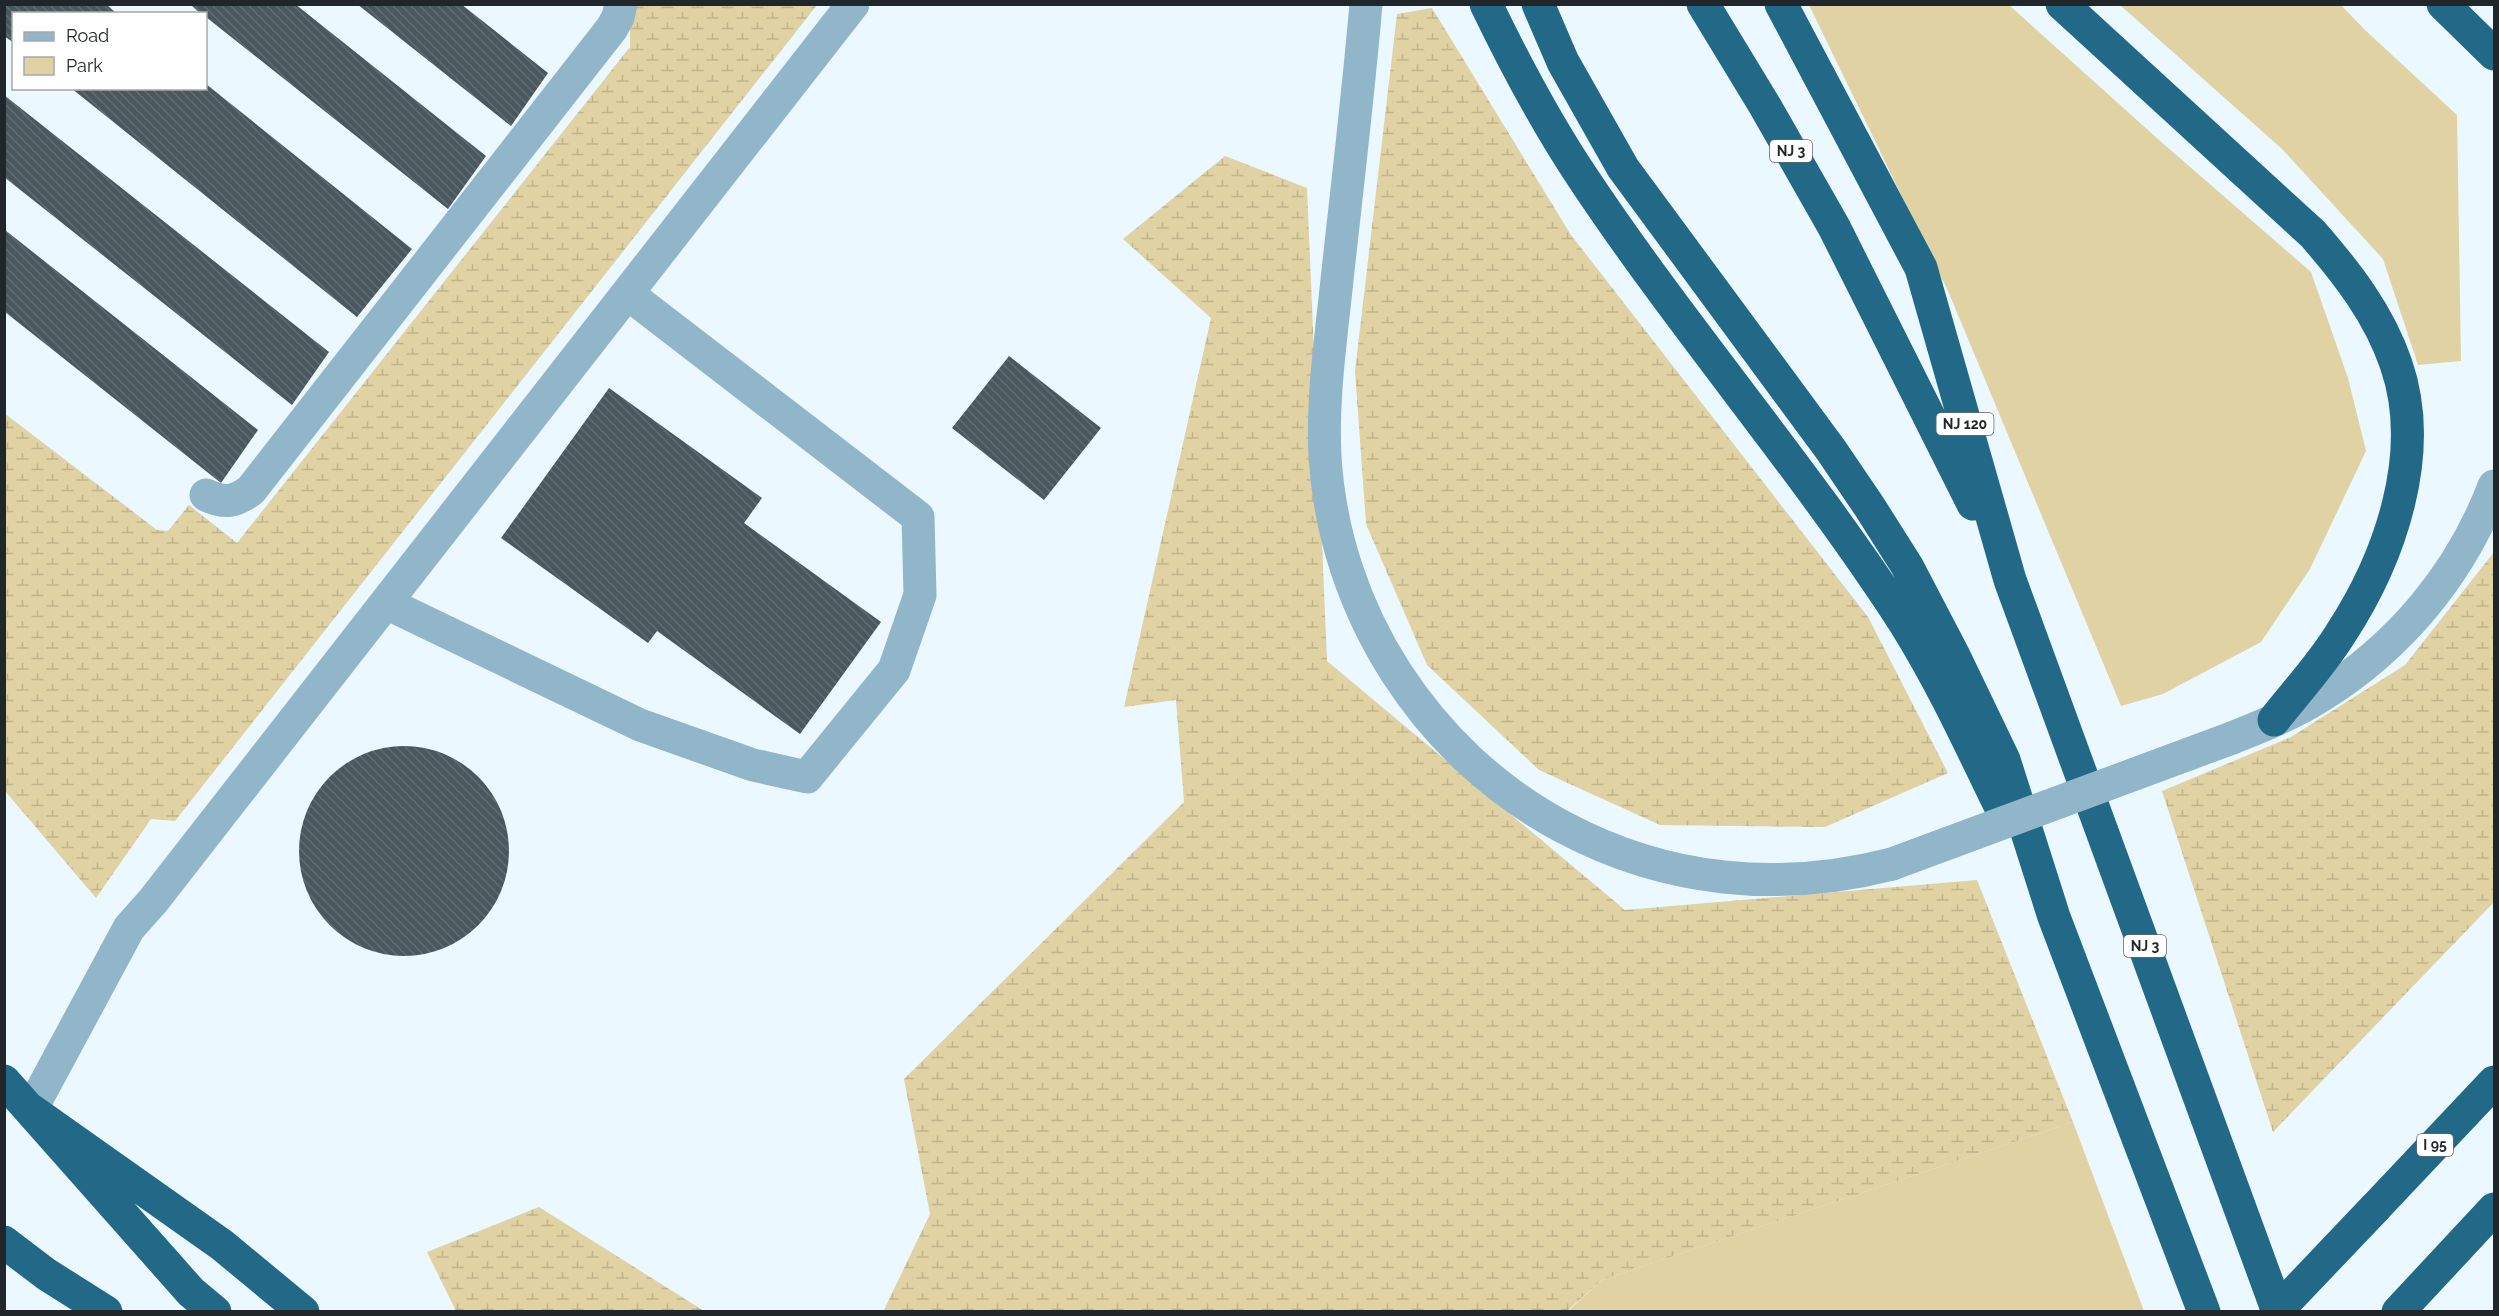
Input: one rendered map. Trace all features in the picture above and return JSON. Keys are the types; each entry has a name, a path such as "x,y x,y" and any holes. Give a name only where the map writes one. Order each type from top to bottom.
{"highway":[{"path":"1486,4 1528,87 1582,177 1829,514 1905,624 1958,718 2054,917"},
{"path":"1538,4 1563,62 1623,168 1831,450 1907,566 1959,667 2004,760 2054,917 2204,1311"},
{"name":"NJ 3","path":"1703,4 1834,227 1873,301 2010,580 2277,1311"},
{"name":"NJ 120","path":"1781,4 1921,268 2010,580"},
{"path":"2062,4 2313,234 2340,264 2365,300 2396,364 2404,396 2407,428 2404,470 2392,524 2374,572 2340,634 2274,720"},
{"path":"2443,4 2494,54"},
{"path":"4,1081 191,1292 215,1311"},
{"name":"I 95","path":"2277,1311 2494,1082"},
{"path":"31,1110 222,1245 303,1311"},
{"path":"2402,1306 2494,1209"},
{"path":"4,1242 46,1274 106,1311"},
{"path":"46,1274 85,1311"}],"street":[{"path":"206,495 226,502 239,499 251,490 612,28 618,18 621,4"},
{"path":"31,1110 129,928 160,892 853,4"},
{"path":"1366,4 1332,328 1325,418 1325,457 1338,538 1351,578 1381,646 1406,690 1456,750 1515,798 1585,839 1669,869 1712,877 1753,881 1829,877 1892,864 2232,738 2317,699 2346,680 2397,636 2445,579 2484,513 2494,486"},
{"path":"386,603 640,725 753,765 807,777 894,670 920,595 918,517 628,294"}],"green space":[{"path":"630,5 817,5 175,821 151,819 96,898 5,791 4,413 157,530 168,531 189,505 237,543 630,47"},
{"path":"1809,5 2009,5 2311,272 2348,378 2366,451 2310,569 2261,642 2163,694 2121,706 1948,291"},
{"path":"2120,5 2341,5 2457,115 2461,361 2418,365 2383,259 2282,149"},
{"path":"1432,8 1571,235 1868,617 1948,773 1825,827 1660,825 1539,770 1427,665 1366,524 1355,371 1397,14"},
{"path":"1225,156 1307,188 1327,661 1625,910 1977,880 2073,1122 1602,1280 1567,1311 883,1312 930,1214 904,1079 1184,802 1176,700 1124,707 1211,318 1123,239"},
{"path":"2494,552 2494,902 2273,1132 2162,791 2291,737 2405,665"},
{"path":"2073,1122 2144,1311 1567,1312 1602,1280"},
{"path":"539,1207 704,1311 456,1311 427,1252"}],"building":[{"path":"4,4 106,4 115,12 12,12 12,42 4,36"},
{"path":"190,4 295,4 486,156 448,209 207,18 207,12 199,12"},
{"path":"357,4 461,4 548,73 511,126"},
{"path":"207,85 412,249 357,317 73,90 207,90"},
{"path":"4,95 329,352 292,405 4,177"},
{"path":"5,230 258,430 221,483 5,312"},
{"path":"1009,356 1101,428 1044,500 952,428"},
{"path":"609,388 762,498 744,523 881,622 800,734 657,631 648,643 501,538"},
{"path":"394,746 414,746 435,750 454,758 485,784 497,801 505,820 509,851 505,882 497,901 471,932 454,944 435,952 414,956 394,956 373,952 354,944 323,918 311,901 303,882 299,861 299,841 303,820 311,801 337,770 354,758 373,750"}]}
